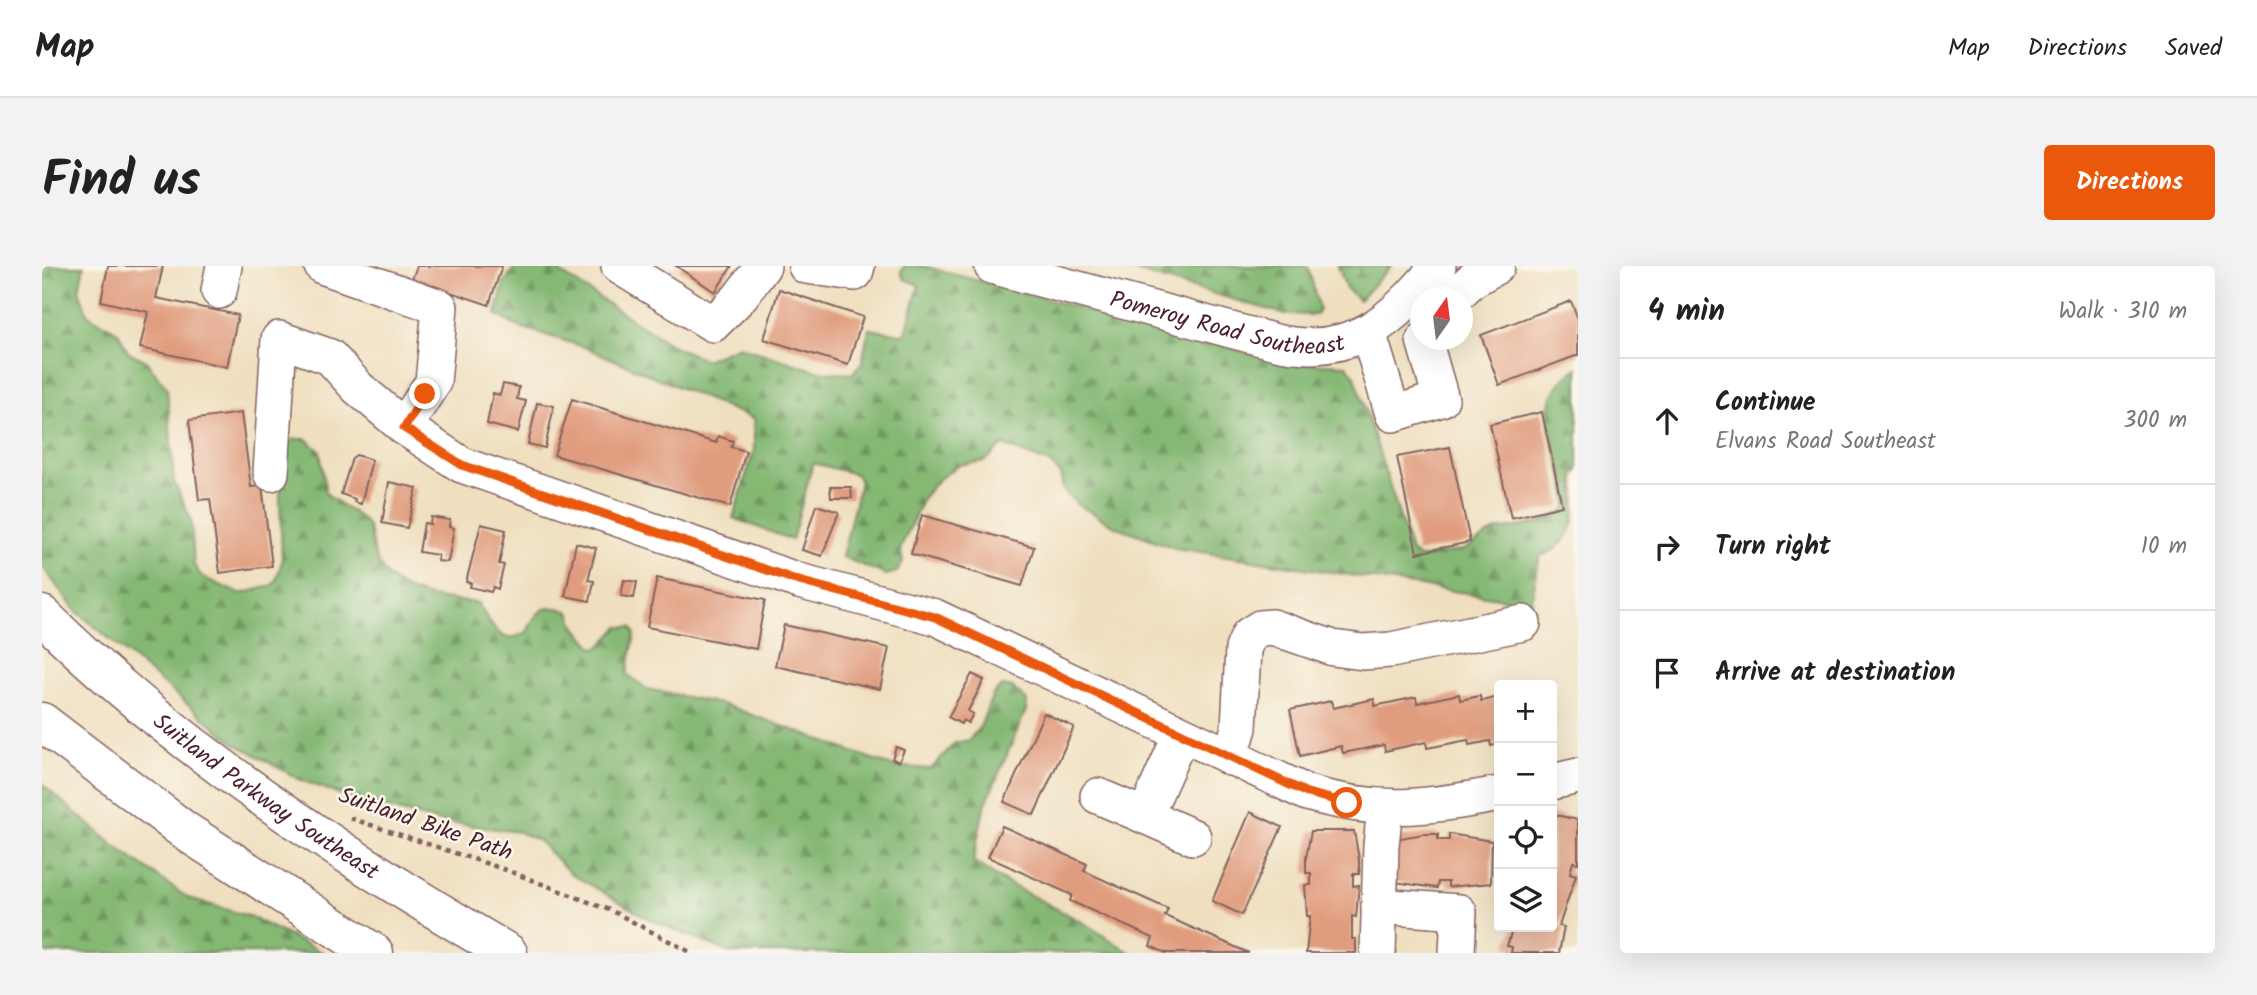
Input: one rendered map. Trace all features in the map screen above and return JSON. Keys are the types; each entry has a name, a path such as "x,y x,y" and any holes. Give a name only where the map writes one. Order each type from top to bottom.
{"highway":[{"name":"Suitland Parkway Southeast","path":"42,615 128,693 236,776 382,876 508,953"},
{"path":"42,722 185,831 374,953"}],"street":[{"path":"323,266 440,307 433,382 404,428"},
{"path":"619,266 713,324 739,298 763,266"},
{"path":"806,266 855,273 856,266"},
{"name":"Pomeroy Road Southeast","path":"992,266 1288,345 1323,345 1368,332 1390,318 1410,312"},
{"name":"Pomeroy Road Southeast","path":"1428,287 1438,266"},
{"path":"1465,287 1497,266"},
{"path":"1368,332 1394,414 1441,399 1427,350"},
{"path":"271,473 279,339 330,357 358,388 404,428 462,465 799,581 935,617 1307,793 1385,808 1413,808 1494,795"},
{"path":"1230,758 1239,728 1243,649 1249,635 1260,628 1272,626 1320,645 1363,652 1391,650 1523,624"},
{"path":"1145,816 1181,735"},
{"path":"1557,781 1578,776"},
{"path":"1098,796 1193,837"},
{"path":"1378,953 1385,808"},
{"path":"1379,906 1459,912 1457,953"}],"path":[{"name":"Suitland Bike Path","path":"342,816 506,870 577,897 612,911 692,953"}],"green space":[{"path":"42,266 84,266 79,290 88,315 118,332 128,352 145,360 167,388 174,482 191,520 194,565 202,577 240,594 271,586 276,581 282,561 280,496 286,446 294,439 306,439 320,451 326,493 365,522 381,568 403,588 447,600 478,603 495,630 510,638 527,632 538,613 549,608 570,612 576,628 594,648 601,646 619,627 632,627 635,634 627,674 647,689 725,705 891,766 931,769 955,743 969,740 980,727 993,694 1002,686 1013,688 1027,701 1026,710 984,808 973,861 996,877 1084,923 1131,953 731,953 649,919 570,873 538,840 519,832 437,821 356,800 301,780 234,743 75,610 42,566"},
{"path":"515,266 544,266 558,271 671,345 705,360 739,346 817,371 852,374 862,362 869,329 902,334 906,332 919,285 904,279 901,272 904,266 923,266 1282,362 1347,365 1355,377 1411,552 1419,558 1464,550 1494,531 1539,523 1565,511 1567,495 1549,420 1551,401 1560,383 1578,368 1578,472 1574,473 1576,501 1573,525 1562,543 1540,556 1531,603 1175,548 1115,526 1077,504 1063,490 1060,473 1049,463 1003,445 985,461 959,465 939,479 924,496 900,549 903,562 897,572 886,575 842,557 860,482 856,474 813,463 792,540 733,518 754,450 754,419 584,347 514,325 496,314 504,283"},
{"path":"1117,266 1308,266 1319,310 1316,315 1284,314"},
{"path":"1338,266 1391,266 1359,300 1346,288"},
{"path":"42,784 112,844 188,898 248,916 324,953 42,953"}],"building":[{"path":"108,266 163,266 156,298 238,315 227,367 140,348 148,312 101,301"},
{"path":"417,266 502,266 489,305 412,279"},
{"path":"676,266 732,266 715,292"},
{"path":"779,289 863,317 848,365 764,339"},
{"path":"1571,301 1578,319 1578,355 1499,385 1481,335"},
{"path":"503,384 519,387 517,399 526,401 518,432 487,424 493,393 500,395"},
{"path":"572,399 716,443 718,436 733,441 731,447 746,451 730,507 554,455"},
{"path":"537,403 554,406 545,448 528,444"},
{"path":"1542,412 1562,506 1511,518 1490,424"},
{"path":"241,413 251,487 262,486 272,566 220,573 210,499 199,500 189,420"},
{"path":"1450,447 1470,542 1417,553 1397,457"},
{"path":"356,455 372,460 361,504 341,494 352,458"},
{"path":"389,482 417,488 407,528 382,523"},
{"path":"830,487 851,487 852,498 831,498"},
{"path":"816,505 839,512 822,556 802,550"},
{"path":"922,515 1034,547 1022,586 911,554"},
{"path":"431,517 450,520 449,527 454,528 448,562 437,561 438,555 419,552 424,523 430,524"},
{"path":"481,524 506,530 499,564 504,565 498,589 493,587 491,592 470,587 471,583 466,582"},
{"path":"576,543 596,548 588,580 594,581 590,601 565,596"},
{"path":"657,578 765,600 756,649 647,627"},
{"path":"624,580 637,582 634,598 621,596"},
{"path":"784,625 889,648 880,689 775,666"},
{"path":"972,674 984,680 968,711 973,714 968,723 963,720 961,724 948,717"},
{"path":"1459,694 1460,700 1480,696 1481,701 1494,698 1494,745 1491,746 1490,741 1469,745 1468,740 1427,748 1426,742 1385,751 1384,745 1343,753 1341,746 1300,756 1290,710 1331,701 1333,708 1374,699 1375,706 1416,697 1417,703"},
{"path":"1044,713 1074,727 1034,815 1004,802"},
{"path":"896,747 904,750 899,762 892,759"},
{"path":"1250,812 1282,827 1242,915 1212,901"},
{"path":"1557,815 1578,820 1578,863 1573,862 1570,873 1576,875 1559,926 1564,927 1559,953 1511,953 1512,947 1507,946 1511,932 1557,932"},
{"path":"1002,826 1087,864 1084,871 1168,909 1165,916 1249,953 1166,953 1150,946 1153,938 1070,901 1072,895 988,857"},
{"path":"1311,831 1354,831 1359,859 1359,874 1353,874 1353,886 1359,885 1356,917 1352,916 1352,939 1356,939 1356,953 1306,953 1310,916 1307,916 1305,885 1311,885 1311,873 1306,873 1306,858"},
{"path":"1438,834 1438,840 1449,840 1449,834 1492,841 1491,883 1448,887 1448,882 1438,882 1437,888 1394,882 1395,839"}],"route":[{"path":"425,394 404,428 462,465 799,581 935,617 1307,793 1347,803"}]}
